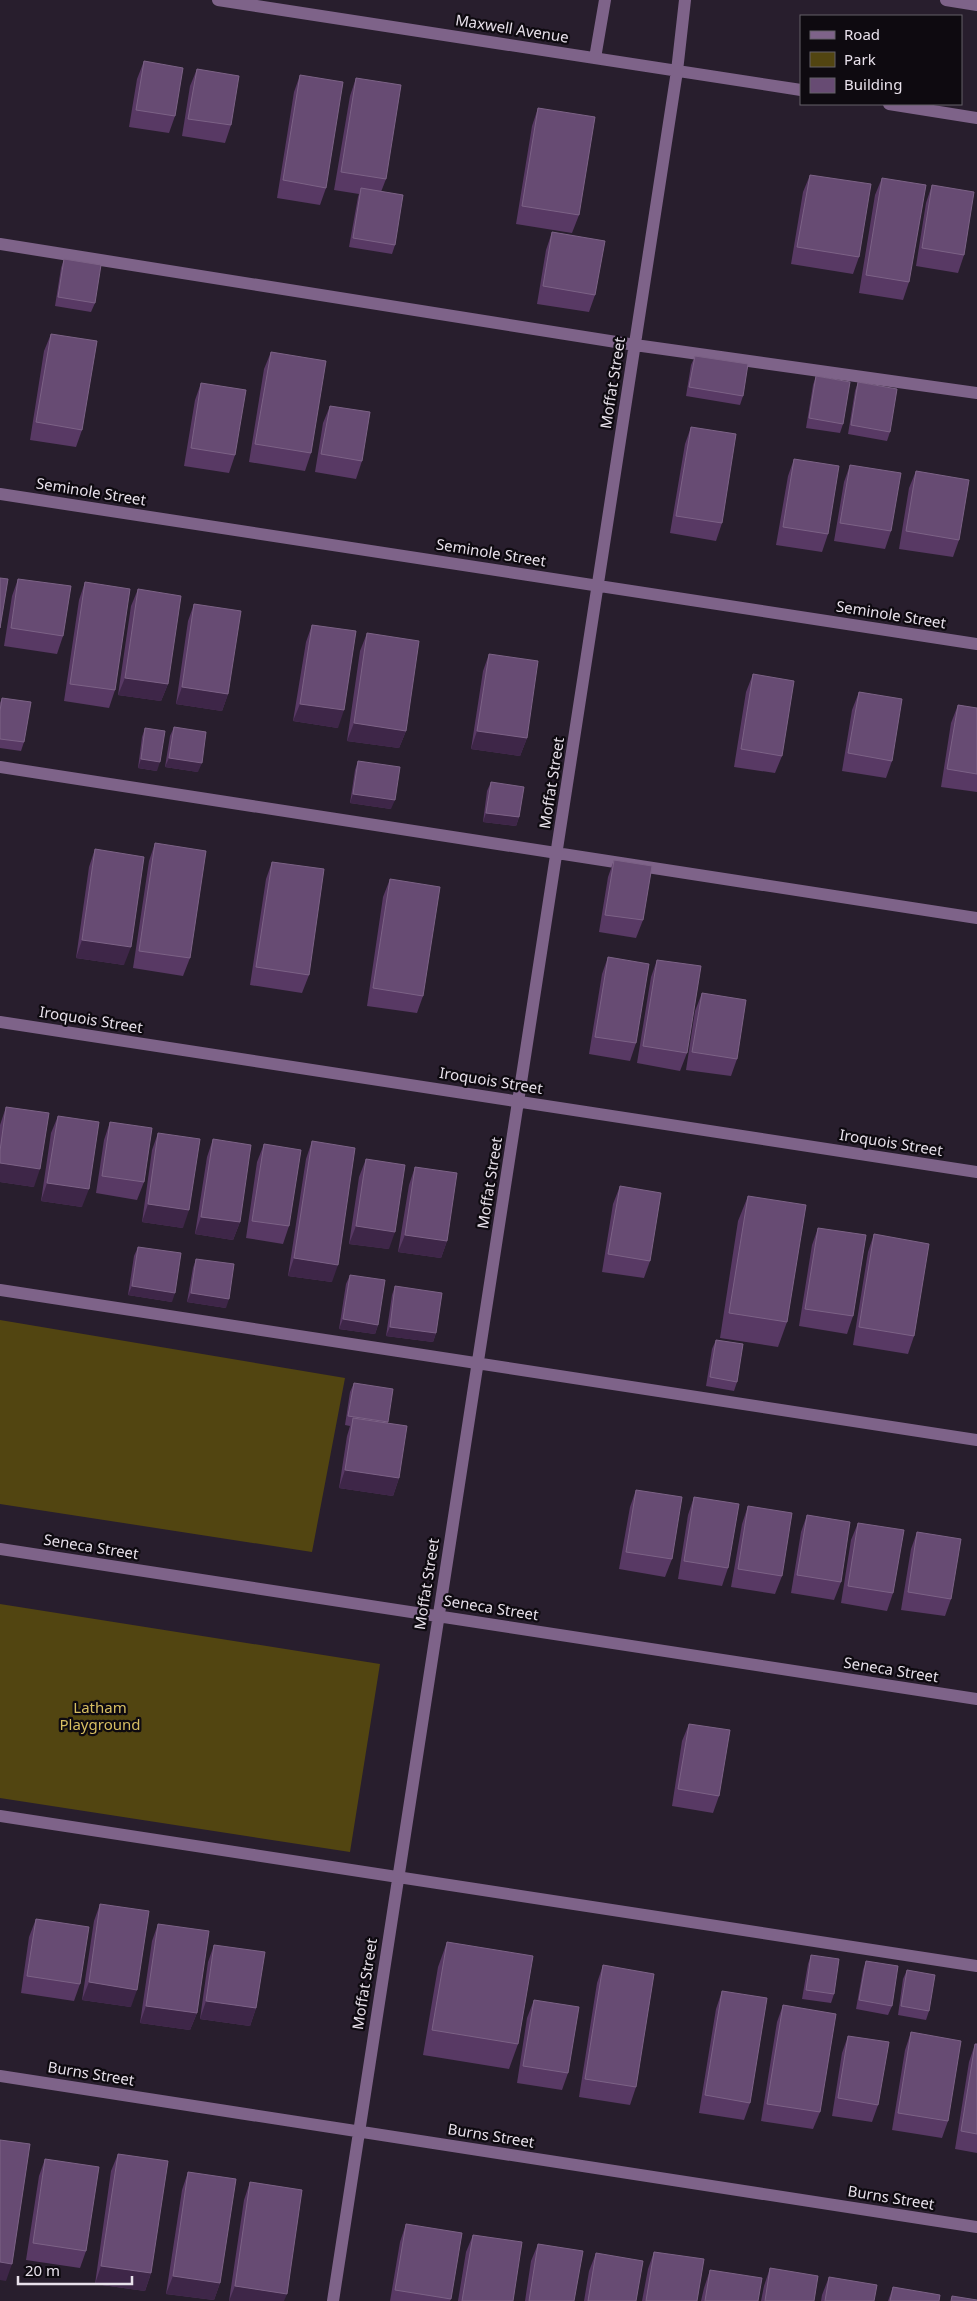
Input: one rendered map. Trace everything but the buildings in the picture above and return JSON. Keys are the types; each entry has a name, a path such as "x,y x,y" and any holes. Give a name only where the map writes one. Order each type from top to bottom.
{"street":[{"name":"Maxwell Avenue","path":"218,0 800,90"},
{"path":"595,58 605,0"},
{"name":"Moffat Street","path":"333,2301 557,855 677,70 686,0"},
{"path":"946,0 977,5"},
{"path":"895,105 977,118"},
{"path":"0,244 635,345 977,393"},
{"name":"Seminole Street","path":"0,494 977,644"},
{"path":"0,767 557,855 977,918"},
{"name":"Iroquois Street","path":"0,1022 977,1172"},
{"path":"0,1290 977,1440"},
{"name":"Seneca Street","path":"0,1549 977,1700"},
{"path":"0,1816 977,1966"},
{"name":"Burns Street","path":"0,2076 977,2227"}],"green space":[{"path":"0,1320 345,1378 312,1552 0,1504"},
{"name":"Latham Playground","path":"0,1604 380,1664 350,1852 0,1798"}]}
